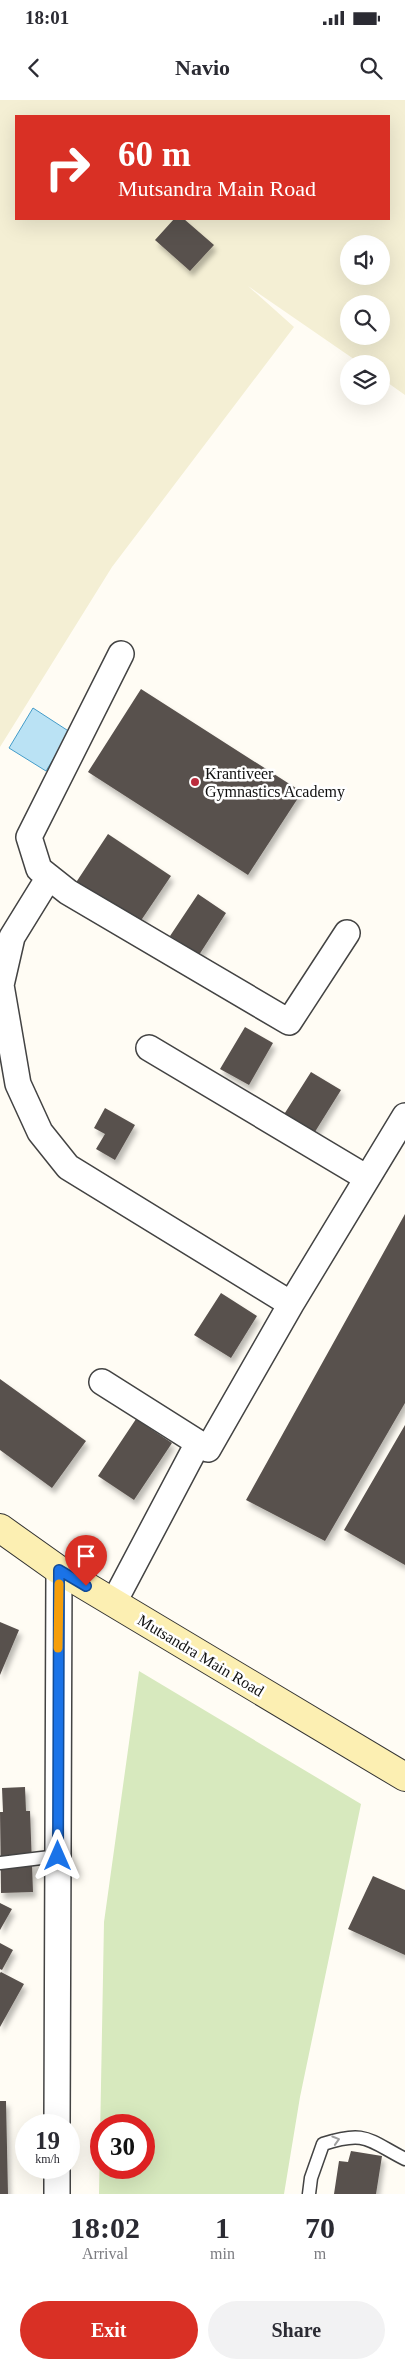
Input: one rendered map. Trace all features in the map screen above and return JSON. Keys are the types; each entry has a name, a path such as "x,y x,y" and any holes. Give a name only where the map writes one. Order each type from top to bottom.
{"street":[{"path":"121,654 29,837 39,869 68,892 289,1022 347,933"},
{"path":"49,877 12,937 1,984 18,1084 40,1132 68,1167 292,1304"},
{"path":"149,1048 368,1178"},
{"path":"102,1382 208,1449 292,1304 405,1116"},
{"path":"114,1602 198,1443"},
{"name":"Mutsandra Main Road","path":"0,1528 59,1570 405,1777"},
{"path":"57,2114 59,1570"},
{"path":"57,2179 57,2194"}],"lane":[{"path":"0,1863 58,1856"},
{"path":"309,2194 311,2178 322,2144 342,2137 365,2137 405,2159"}],"shaded area":[{"path":"0,100 405,100 405,395 390,384 390,355 348,355 248,286 294,327 112,567 0,747"}],"green space":[{"path":"139,1671 361,1804 300,2097 284,2194 99,2194 99,2179 155,2179 155,2114 100,2114 104,1922"}],"water":[{"path":"33,708 70,732 46,771 9,748"}],"building":[{"path":"173,220 185,220 214,245 190,271 155,240"},
{"name":"Krantiveer Gymnastics Academy","path":"141,689 302,792 248,875 88,772"},
{"path":"108,834 171,876 138,925 75,884"},
{"path":"198,894 226,913 199,955 170,936"},
{"path":"245,1027 273,1043 249,1085 220,1069"},
{"path":"311,1072 341,1090 313,1135 283,1116"},
{"path":"105,1108 135,1125 115,1160 96,1149 105,1134 94,1128"},
{"path":"405,1214 405,1403 325,1541 246,1500"},
{"path":"221,1293 257,1316 231,1358 194,1335"},
{"path":"0,1379 86,1441 52,1488 0,1450"},
{"path":"136,1419 172,1443 134,1500 98,1476"},
{"path":"405,1425 405,1565 344,1530"},
{"path":"0,1622 19,1630 0,1675"},
{"path":"25,1787 26,1811 30,1811 33,1892 1,1893 0,1812 3,1812 2,1788"},
{"path":"373,1876 405,1890 405,1955 348,1929"},
{"path":"0,1903 12,1909 0,1930"},
{"path":"0,1943 13,1950 2,1970 0,1969"},
{"path":"0,1973 24,1984 0,2027"},
{"path":"0,2101 6,2101 8,2194 0,2194"},
{"path":"351,2151 382,2156 376,2194 334,2194 339,2161 348,2162"}],"slow traffic":[{"path":"58,1648 59,1584"}],"place":[{"name":"Krantiveer Gymnastics Academy","path":"195,782"}],"route":[{"path":"58,1856 59,1570 86,1586"}]}
